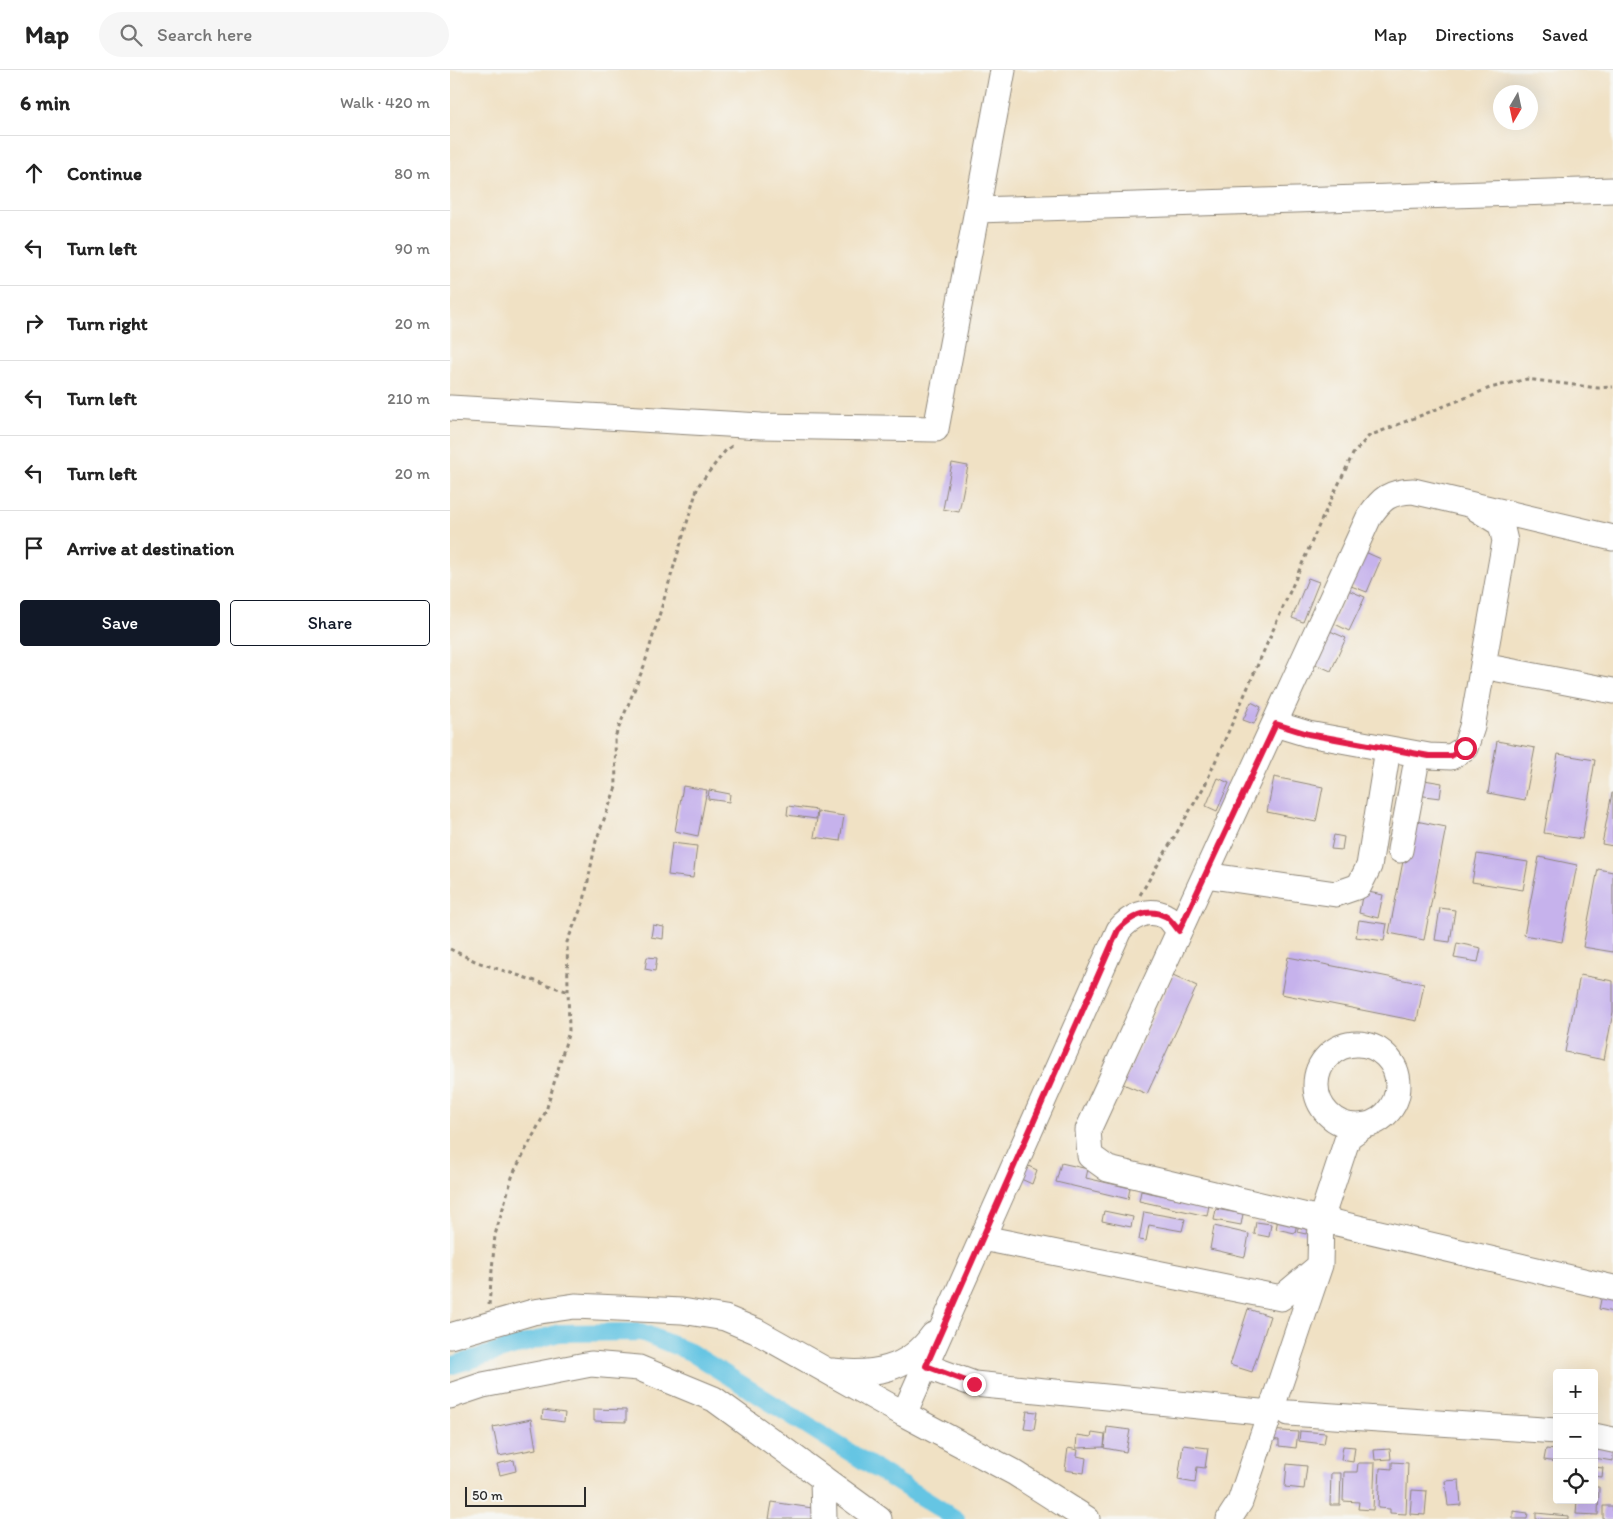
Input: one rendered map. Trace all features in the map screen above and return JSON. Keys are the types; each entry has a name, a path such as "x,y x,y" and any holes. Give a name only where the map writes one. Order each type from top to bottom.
{"street":[{"path":"450,408 761,426 936,429 1003,70"},
{"path":"977,210 1613,190"},
{"path":"1613,538 1413,491 1396,492 1380,501 1369,517 1276,724 1088,1130 1090,1156 1108,1169 1613,1288"},
{"path":"1276,724 1308,734 1418,754 1451,756 1465,748 1472,727 1505,541 1502,524 1471,505"},
{"path":"1505,541 1521,522 1532,519"},
{"path":"1483,666 1613,691"},
{"path":"1205,875 1336,894 1359,886 1369,866 1388,749"},
{"path":"1400,850 1418,754"},
{"path":"1381,792 1411,792"},
{"path":"904,1414 1118,930 1128,919 1148,912 1166,916 1179,931"},
{"path":"1228,1519 1240,1502 1280,1413 1320,1264 1321,1220 1349,1127"},
{"path":"983,1238 1281,1298 1320,1264"},
{"path":"450,1336 533,1312 575,1306 682,1311 725,1318 756,1331 904,1414 1015,1473 1087,1519"},
{"path":"829,1371 845,1373 876,1371 899,1366 925,1347 949,1312"},
{"path":"450,1396 483,1385 591,1364 639,1368 714,1399 823,1478 869,1516"},
{"path":"926,1366 974,1384 1280,1413 1553,1431"},
{"path":"1598,1437 1613,1440"},
{"path":"823,1478 824,1519"}],"path":[{"path":"482,1327 491,1297 494,1235 513,1174 546,1111 569,1031 567,942 584,901 596,841 616,787 615,736 644,666 698,486 726,450 761,426"},
{"path":"450,949 477,962 569,992"}],"building":[{"path":"952,463 968,466 959,512 943,509"},
{"path":"1365,552 1381,559 1367,592 1351,586"},
{"path":"1308,578 1319,582 1303,622 1292,618"},
{"path":"1348,590 1365,597 1349,631 1333,623"},
{"path":"1330,631 1346,638 1331,671 1315,664"},
{"path":"1251,702 1261,707 1254,724 1243,720"},
{"path":"1497,741 1535,748 1525,800 1488,793"},
{"path":"1558,754 1595,760 1582,839 1544,833"},
{"path":"1274,777 1323,787 1316,822 1267,812"},
{"path":"1218,778 1229,783 1217,811 1206,806"},
{"path":"1418,779 1442,783 1440,798 1416,795"},
{"path":"683,786 707,790 698,836 675,831"},
{"path":"709,790 730,794 729,802 708,799"},
{"path":"1613,793 1613,846 1602,844"},
{"path":"788,806 817,810 816,819 787,815"},
{"path":"818,812 844,816 840,841 814,837"},
{"path":"1411,820 1446,827 1424,940 1389,933"},
{"path":"1334,835 1344,837 1342,850 1331,849"},
{"path":"672,843 697,846 693,878 668,875"},
{"path":"1477,854 1528,862 1523,890 1472,882"},
{"path":"1539,857 1577,865 1562,942 1524,935"},
{"path":"1598,869 1613,872 1613,952 1583,947"},
{"path":"1363,891 1383,895 1378,918 1359,913"},
{"path":"1440,908 1455,910 1450,942 1435,940"},
{"path":"1359,920 1387,924 1384,941 1356,937"},
{"path":"653,925 664,927 663,939 651,937"},
{"path":"1457,943 1481,948 1478,962 1454,958"},
{"path":"647,957 657,958 655,971 645,969"},
{"path":"1288,957 1424,984 1417,1021 1281,994"},
{"path":"1173,975 1197,986 1147,1094 1123,1084"},
{"path":"1580,975 1613,981 1613,1012 1604,1060 1565,1052"},
{"path":"1061,1163 1088,1169 1086,1178 1130,1188 1128,1199 1056,1182"},
{"path":"1026,1165 1037,1170 1032,1184 1021,1179"},
{"path":"1141,1191 1209,1205 1207,1216 1139,1201"},
{"path":"1216,1209 1243,1214 1241,1225 1214,1220"},
{"path":"1104,1211 1133,1217 1131,1227 1102,1221"},
{"path":"1144,1212 1185,1219 1182,1231 1149,1225 1146,1241 1139,1240"},
{"path":"1279,1214 1298,1217 1295,1233 1276,1229"},
{"path":"1301,1217 1310,1219 1306,1234 1297,1232"},
{"path":"1256,1222 1271,1224 1269,1237 1254,1234"},
{"path":"1214,1226 1249,1234 1245,1257 1210,1249"},
{"path":"1603,1290 1613,1292 1613,1312 1599,1309"},
{"path":"1248,1309 1270,1316 1252,1372 1230,1365"},
{"path":"594,1409 626,1410 626,1422 594,1421"},
{"path":"543,1410 565,1413 564,1422 542,1419"},
{"path":"1027,1411 1037,1412 1034,1430 1024,1429"},
{"path":"531,1419 536,1449 499,1456 493,1427"},
{"path":"1107,1427 1130,1430 1126,1452 1104,1448"},
{"path":"1268,1430 1298,1432 1296,1448 1279,1446 1279,1440 1267,1439"},
{"path":"1300,1431 1326,1433 1324,1444 1299,1441"},
{"path":"1092,1433 1105,1435 1104,1447 1076,1448 1077,1435 1091,1437"},
{"path":"1598,1444 1613,1446 1613,1461 1598,1459"},
{"path":"1183,1445 1208,1448 1205,1468 1197,1467 1195,1483 1178,1480"},
{"path":"1343,1446 1355,1447 1353,1462 1341,1460"},
{"path":"1068,1448 1078,1450 1077,1456 1086,1458 1084,1473 1065,1470"},
{"path":"1390,1449 1391,1459 1375,1460 1374,1450"},
{"path":"1546,1449 1553,1450 1553,1461 1544,1460"},
{"path":"514,1460 516,1471 500,1475 497,1464"},
{"path":"1392,1462 1408,1463 1406,1514 1390,1513 1390,1509 1378,1508 1380,1468 1392,1469"},
{"path":"1358,1463 1375,1463 1373,1510 1358,1509 1359,1502 1343,1501 1344,1472 1357,1472"},
{"path":"1287,1464 1307,1466 1304,1489 1285,1487"},
{"path":"1598,1467 1603,1468 1602,1477 1598,1476"},
{"path":"1331,1473 1341,1473 1340,1505 1330,1505"},
{"path":"1459,1480 1461,1505 1448,1506 1445,1481"},
{"path":"1599,1487 1598,1515 1576,1514 1577,1504 1598,1504"},
{"path":"1412,1490 1427,1491 1425,1515 1410,1514"},
{"path":"772,1502 819,1509 817,1519 769,1519"},
{"path":"1603,1506 1613,1506 1613,1519 1603,1519"},
{"path":"1513,1511 1528,1513 1527,1519 1513,1519"},
{"path":"1536,1513 1568,1516 1568,1519 1536,1519"}],"waterway":[{"path":"450,1366 559,1333 641,1332 690,1352 956,1519"}],"route":[{"path":"974,1384 926,1366 1118,930 1128,919 1148,912 1166,916 1179,931 1276,724 1308,734 1429,756 1451,756 1465,748"}]}
